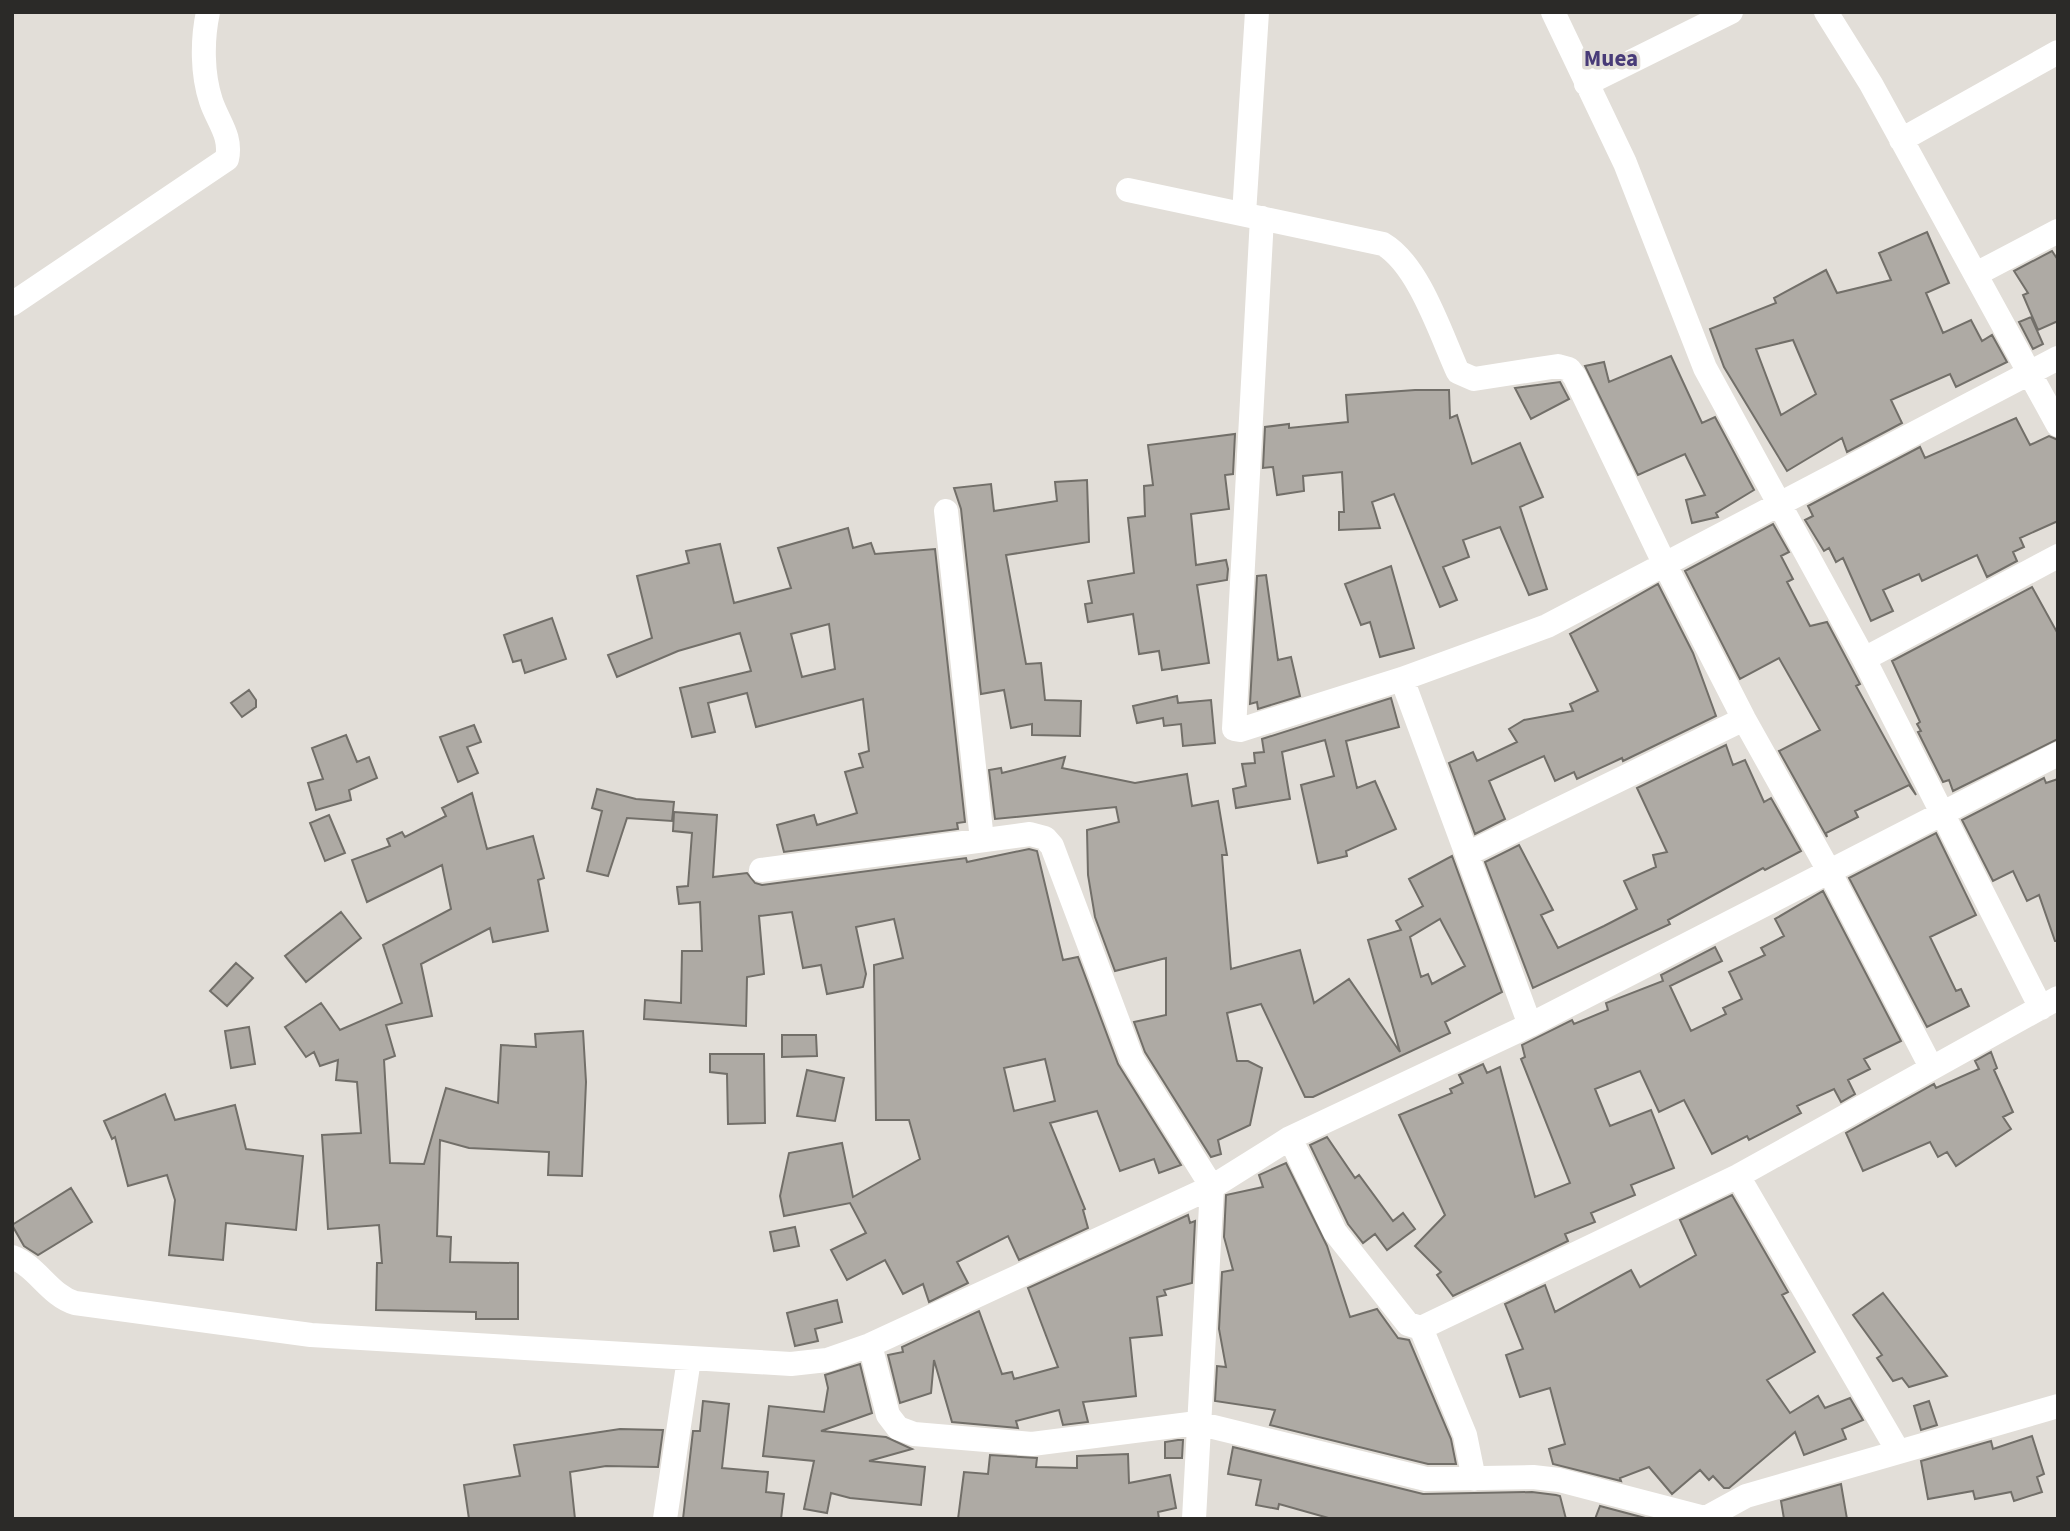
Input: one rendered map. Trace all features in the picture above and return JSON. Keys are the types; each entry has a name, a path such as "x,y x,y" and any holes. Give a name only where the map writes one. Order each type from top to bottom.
{"street":[{"path":"12,304 227,159 229,140 208,91 203,47 208,12"},
{"path":"1257,12 1253,216 1233,727 1240,730 1402,679 1547,626 2058,358"},
{"path":"1290,1138 1335,1231 1408,1324 1421,1328 1738,1176 2049,1003 1942,813 1864,659 1705,368 1625,163 1553,12"},
{"path":"1586,84 1731,12"},
{"path":"1826,12 1901,140 2058,425"},
{"path":"1901,140 2058,52"},
{"path":"1128,190 1383,244 1390,248 1418,285 1458,372 1464,377 1474,379 1558,366 1569,369 1744,719 1829,871 1931,1067"},
{"path":"1976,274 2058,231"},
{"path":"946,511 982,840"},
{"path":"1864,659 2058,556"},
{"path":"1402,679 1531,1025"},
{"path":"1467,854 1744,719"},
{"path":"12,1257 31,1267 60,1298 75,1303 312,1335 791,1364 827,1360 870,1345 1212,1187 1290,1138 1531,1025 2058,754"},
{"path":"761,870 1030,834 1045,838 1052,846 1132,1059 1212,1187 1197,1423 1195,1519"},
{"path":"1738,1176 1898,1451"},
{"path":"1421,1328 1465,1435 1475,1479"},
{"path":"870,1345 888,1415 898,1427 914,1434 1032,1444 1197,1423 1426,1479 1532,1477 1559,1480 1705,1518 1746,1496 2058,1406"},
{"path":"665,1519 690,1359"}],"building":[{"path":"1927,232 1949,283 1926,293 1943,333 1971,320 1982,341 1992,335 2007,362 1956,387 1950,374 1891,400 1902,423 1847,452 1842,438 1787,471 1724,367 1710,329 1776,303 1774,298 1826,270 1837,293 1891,280 1879,253","holes":["1793,340 1816,394 1781,415 1756,349"]},
{"path":"2052,251 2058,260 2058,321 2038,330 2023,295 2028,293 2014,271"},
{"path":"2031,317 2043,344 2033,349 2019,322"},
{"path":"1671,356 1702,423 1715,417 1754,490 1716,513 1718,517 1692,523 1686,500 1705,495 1685,454 1638,475 1585,366 1604,362 1609,382"},
{"path":"1560,382 1569,399 1531,419 1515,388"},
{"path":"1449,390 1450,418 1457,415 1472,464 1520,443 1543,497 1520,507 1547,589 1529,595 1500,527 1463,540 1469,557 1443,567 1457,600 1440,607 1394,494 1372,502 1380,528 1339,530 1339,512 1344,512 1342,472 1303,476 1304,491 1277,495 1273,467 1263,468 1265,427 1289,424 1289,428 1348,422 1346,395"},
{"path":"2016,418 2030,445 2049,436 2058,440 2058,521 2020,538 2024,547 2013,552 2017,561 1987,577 1977,555 1922,581 1919,574 1883,590 1893,611 1871,621 1843,558 1836,562 1829,548 1824,551 1805,520 1813,516 1808,506 1920,447 1925,458"},
{"path":"1235,434 1233,474 1225,475 1229,509 1191,514 1196,565 1226,560 1228,569 1227,580 1197,585 1209,663 1162,670 1159,651 1139,654 1133,614 1088,622 1085,604 1092,603 1088,581 1134,573 1128,518 1145,516 1144,486 1153,485 1148,445"},
{"path":"1087,480 1089,542 1006,555 1026,664 1041,663 1045,700 1081,701 1080,736 1032,735 1032,724 1011,728 1004,690 981,694 961,509 954,488 991,484 994,511 1057,501 1055,482"},
{"path":"1773,524 1789,552 1781,556 1793,579 1787,582 1810,626 1827,622 1860,684 1856,686 1916,795 1909,785 1855,811 1858,817 1826,833 1827,837 1779,751 1820,730 1779,658 1740,679 1685,571"},
{"path":"848,528 853,548 871,543 875,554 935,549 965,822 957,823 958,829 784,852 777,825 814,815 817,825 857,813 845,772 863,767 859,754 869,751 863,699 756,727 747,693 708,703 715,732 692,737 680,688 751,671 740,633 678,651 617,677 608,655 652,638 637,576 689,563 686,551 720,544 734,603 791,588 778,548","holes":["829,624 835,669 802,677 791,634"]},
{"path":"1391,566 1414,648 1380,657 1370,622 1361,625 1345,584"},
{"path":"1266,575 1278,660 1291,657 1300,696 1258,709 1257,702 1250,704 1257,576"},
{"path":"1658,584 1693,653 1716,716 1623,761 1622,758 1577,779 1574,772 1555,781 1544,756 1489,781 1505,819 1475,834 1449,763 1473,752 1477,761 1517,742 1509,729 1524,720 1573,711 1570,704 1598,691 1570,634"},
{"path":"2032,587 2058,634 2058,739 1953,791 1949,780 1943,782 1918,732 1921,731 1917,724 1920,722 1892,661"},
{"path":"552,618 566,659 525,673 521,660 513,662 504,635"},
{"path":"249,690 256,700 256,707 242,717 231,703"},
{"path":"1177,696 1178,703 1211,700 1215,743 1183,746 1181,724 1164,726 1163,718 1137,723 1133,706"},
{"path":"1391,698 1399,727 1346,741 1357,788 1375,781 1396,829 1346,851 1347,856 1318,863 1301,785 1334,776 1325,740 1282,752 1290,799 1236,808 1233,789 1246,786 1242,764 1255,763 1254,753 1264,752 1262,739"},
{"path":"474,725 481,742 467,747 478,773 458,782 440,737"},
{"path":"346,735 357,762 369,757 377,778 349,790 351,800 316,810 308,783 323,779 312,748"},
{"path":"1726,745 1733,765 1745,760 1764,802 1771,798 1801,851 1765,870 1763,868 1668,920 1670,924 1533,988 1485,862 1519,845 1553,910 1541,915 1558,948 1604,926 1637,909 1624,881 1656,867 1653,855 1667,852 1637,788"},
{"path":"1065,757 1062,768 1135,783 1187,774 1192,806 1218,801 1227,855 1222,855 1231,969 1300,950 1314,1003 1349,979 1400,1052 1368,940 1401,930 1396,921 1423,906 1409,879 1452,856 1502,992 1445,1022 1450,1033 1313,1097 1305,1097 1261,1004 1227,1013 1237,1061 1248,1061 1262,1068 1250,1125 1218,1140 1221,1154 1211,1157 1145,1052 1134,1022 1166,1015 1166,958 1115,971 1095,917 1088,875 1087,830 1119,822 1116,807 995,819 989,770 1001,768 1002,773","holes":["1440,919 1465,966 1432,984 1428,974 1421,977 1410,937"]},
{"path":"2044,778 2046,783 2058,779 2058,941 2055,941 2039,895 2027,901 2013,871 1993,881 1962,820"},
{"path":"597,789 636,799 674,802 672,821 627,818 608,876 587,871 602,811 592,808"},
{"path":"472,793 487,849 533,836 544,878 538,880 548,931 493,942 490,928 421,964 432,1016 386,1025 395,1056 384,1060 390,1163 424,1164 446,1088 498,1103 501,1045 536,1047 535,1034 583,1031 586,1082 582,1176 548,1175 549,1152 469,1148 440,1140 437,1236 451,1237 450,1262 518,1263 518,1319 476,1319 476,1312 376,1310 377,1263 382,1263 379,1225 328,1229 322,1135 361,1133 357,1082 336,1080 338,1060 320,1066 314,1052 306,1057 285,1027 321,1003 340,1030 402,1003 383,945 451,909 442,865 367,902 352,860 390,846 387,839 402,832 405,837 446,816 442,808"},
{"path":"674,812 717,815 713,877 747,873 755,883 762,885 966,858 967,862 1029,849 1037,851 1063,960 1078,957 1118,1064 1181,1165 1159,1173 1154,1159 1120,1171 1097,1111 1050,1123 1085,1209 1083,1210 1088,1228 1019,1260 1008,1236 957,1262 968,1283 929,1302 923,1284 903,1294 885,1260 847,1280 831,1250 866,1233 850,1203 784,1216 780,1196 789,1153 842,1143 853,1197 920,1159 909,1120 876,1120 874,965 903,958 894,919 856,927 866,974 863,987 827,994 821,965 803,968 792,912 759,916 764,974 747,977 746,1026 644,1019 645,1000 681,1003 682,951 702,951 700,902 679,904 677,887 688,886 692,833 673,831","holes":["1045,1059 1055,1101 1014,1111 1004,1068"]},
{"path":"329,815 345,853 325,861 310,823"},
{"path":"1936,833 1976,915 1930,937 1956,991 1961,989 1969,1006 1927,1027 1849,878"},
{"path":"1823,891 1901,1041 1864,1059 1870,1069 1848,1080 1855,1094 1841,1102 1834,1089 1797,1106 1801,1113 1749,1140 1747,1136 1712,1154 1684,1100 1659,1112 1640,1071 1595,1089 1610,1126 1651,1110 1674,1168 1631,1185 1635,1195 1591,1213 1595,1222 1565,1234 1568,1241 1453,1296 1437,1275 1441,1272 1415,1246 1445,1215 1399,1115 1452,1093 1450,1089 1463,1083 1459,1075 1483,1064 1487,1073 1500,1067 1535,1197 1570,1183 1521,1059 1525,1057 1522,1045 1572,1020 1574,1024 1608,1010 1606,1003 1663,981 1661,975 1715,947 1722,961 1670,986 1691,1031 1726,1014 1723,1008 1742,999 1729,972 1765,955 1761,948 1784,936 1775,919"},
{"path":"341,912 361,938 306,982 285,956"},
{"path":"236,963 253,978 227,1006 210,991"},
{"path":"249,1027 255,1064 231,1068 225,1031"},
{"path":"782,1035 816,1035 817,1056 782,1057"},
{"path":"1991,1052 1997,1068 1994,1070 2013,1112 2003,1117 2011,1129 1956,1166 1947,1152 1938,1157 1930,1142 1863,1171 1846,1133 1934,1084 1936,1088 1979,1069 1975,1061"},
{"path":"710,1054 764,1054 765,1123 728,1124 727,1074 710,1072"},
{"path":"807,1070 844,1078 835,1121 797,1116"},
{"path":"165,1094 175,1120 235,1105 246,1149 303,1156 296,1230 226,1223 223,1260 169,1255 175,1200 167,1175 128,1186 115,1137 112,1139 104,1121"},
{"path":"1327,1137 1355,1178 1359,1175 1393,1221 1403,1213 1415,1229 1387,1250 1375,1234 1363,1243 1348,1224 1310,1145"},
{"path":"1286,1163 1327,1246 1350,1317 1377,1309 1398,1338 1409,1340 1451,1439 1456,1464 1428,1464 1270,1425 1275,1410 1215,1401 1217,1366 1226,1367 1219,1329 1222,1272 1233,1270 1224,1237 1226,1195 1263,1187 1259,1175"},
{"path":"71,1188 92,1222 38,1255 24,1246 12,1225"},
{"path":"1732,1195 1788,1292 1782,1295 1815,1352 1767,1380 1790,1413 1818,1396 1825,1408 1850,1398 1863,1420 1842,1429 1846,1439 1804,1455 1795,1432 1729,1488 1724,1488 1713,1476 1709,1480 1700,1470 1672,1494 1649,1467 1620,1478 1621,1481 1553,1464 1549,1449 1565,1444 1550,1388 1520,1397 1506,1355 1523,1349 1505,1304 1545,1285 1555,1312 1631,1270 1640,1287 1696,1255 1680,1220"},
{"path":"1188,1215 1190,1223 1195,1221 1192,1283 1164,1290 1166,1295 1157,1297 1162,1335 1130,1338 1136,1396 1083,1402 1088,1422 1063,1425 1059,1410 1016,1421 1018,1428 952,1422 934,1360 931,1393 900,1403 888,1355 903,1352 902,1347 979,1311 1002,1374 1012,1372 1014,1379 1058,1367 1028,1288"},
{"path":"795,1227 799,1246 774,1251 770,1232"},
{"path":"1883,1293 1947,1376 1909,1387 1902,1378 1893,1381 1877,1358 1882,1355 1853,1315"},
{"path":"837,1300 842,1322 815,1329 818,1341 795,1346 787,1313"},
{"path":"860,1364 872,1413 821,1431 886,1437 912,1449 869,1461 925,1467 921,1505 850,1498 831,1493 827,1513 804,1509 814,1461 763,1456 769,1406 824,1412 828,1388 825,1375"},
{"path":"703,1401 729,1404 722,1468 768,1472 766,1492 784,1494 781,1519 683,1519 693,1431 700,1431"},
{"path":"1929,1401 1937,1425 1921,1430 1914,1406"},
{"path":"620,1429 663,1430 658,1467 606,1466 570,1472 575,1519 469,1519 464,1485 520,1476 514,1445"},
{"path":"2032,1436 2044,1474 2037,1477 2042,1492 2014,1501 2011,1492 1975,1499 1973,1491 1928,1499 1921,1461 1991,1441 1993,1449"},
{"path":"1183,1440 1182,1458 1165,1458 1165,1442"},
{"path":"1233,1447 1423,1494 1532,1492 1556,1495 1560,1496 1566,1519 1332,1519 1279,1504 1278,1509 1256,1505 1261,1480 1228,1474"},
{"path":"1128,1454 1129,1483 1170,1475 1176,1508 1158,1512 1159,1519 958,1519 964,1472 988,1474 990,1455 1037,1458 1036,1467 1077,1468 1077,1456"},
{"path":"1841,1484 1847,1519 1784,1519 1781,1501"},
{"path":"1600,1506 1649,1519 1595,1519"}],"district":[{"name":"Muea","path":"1611,58"}]}
